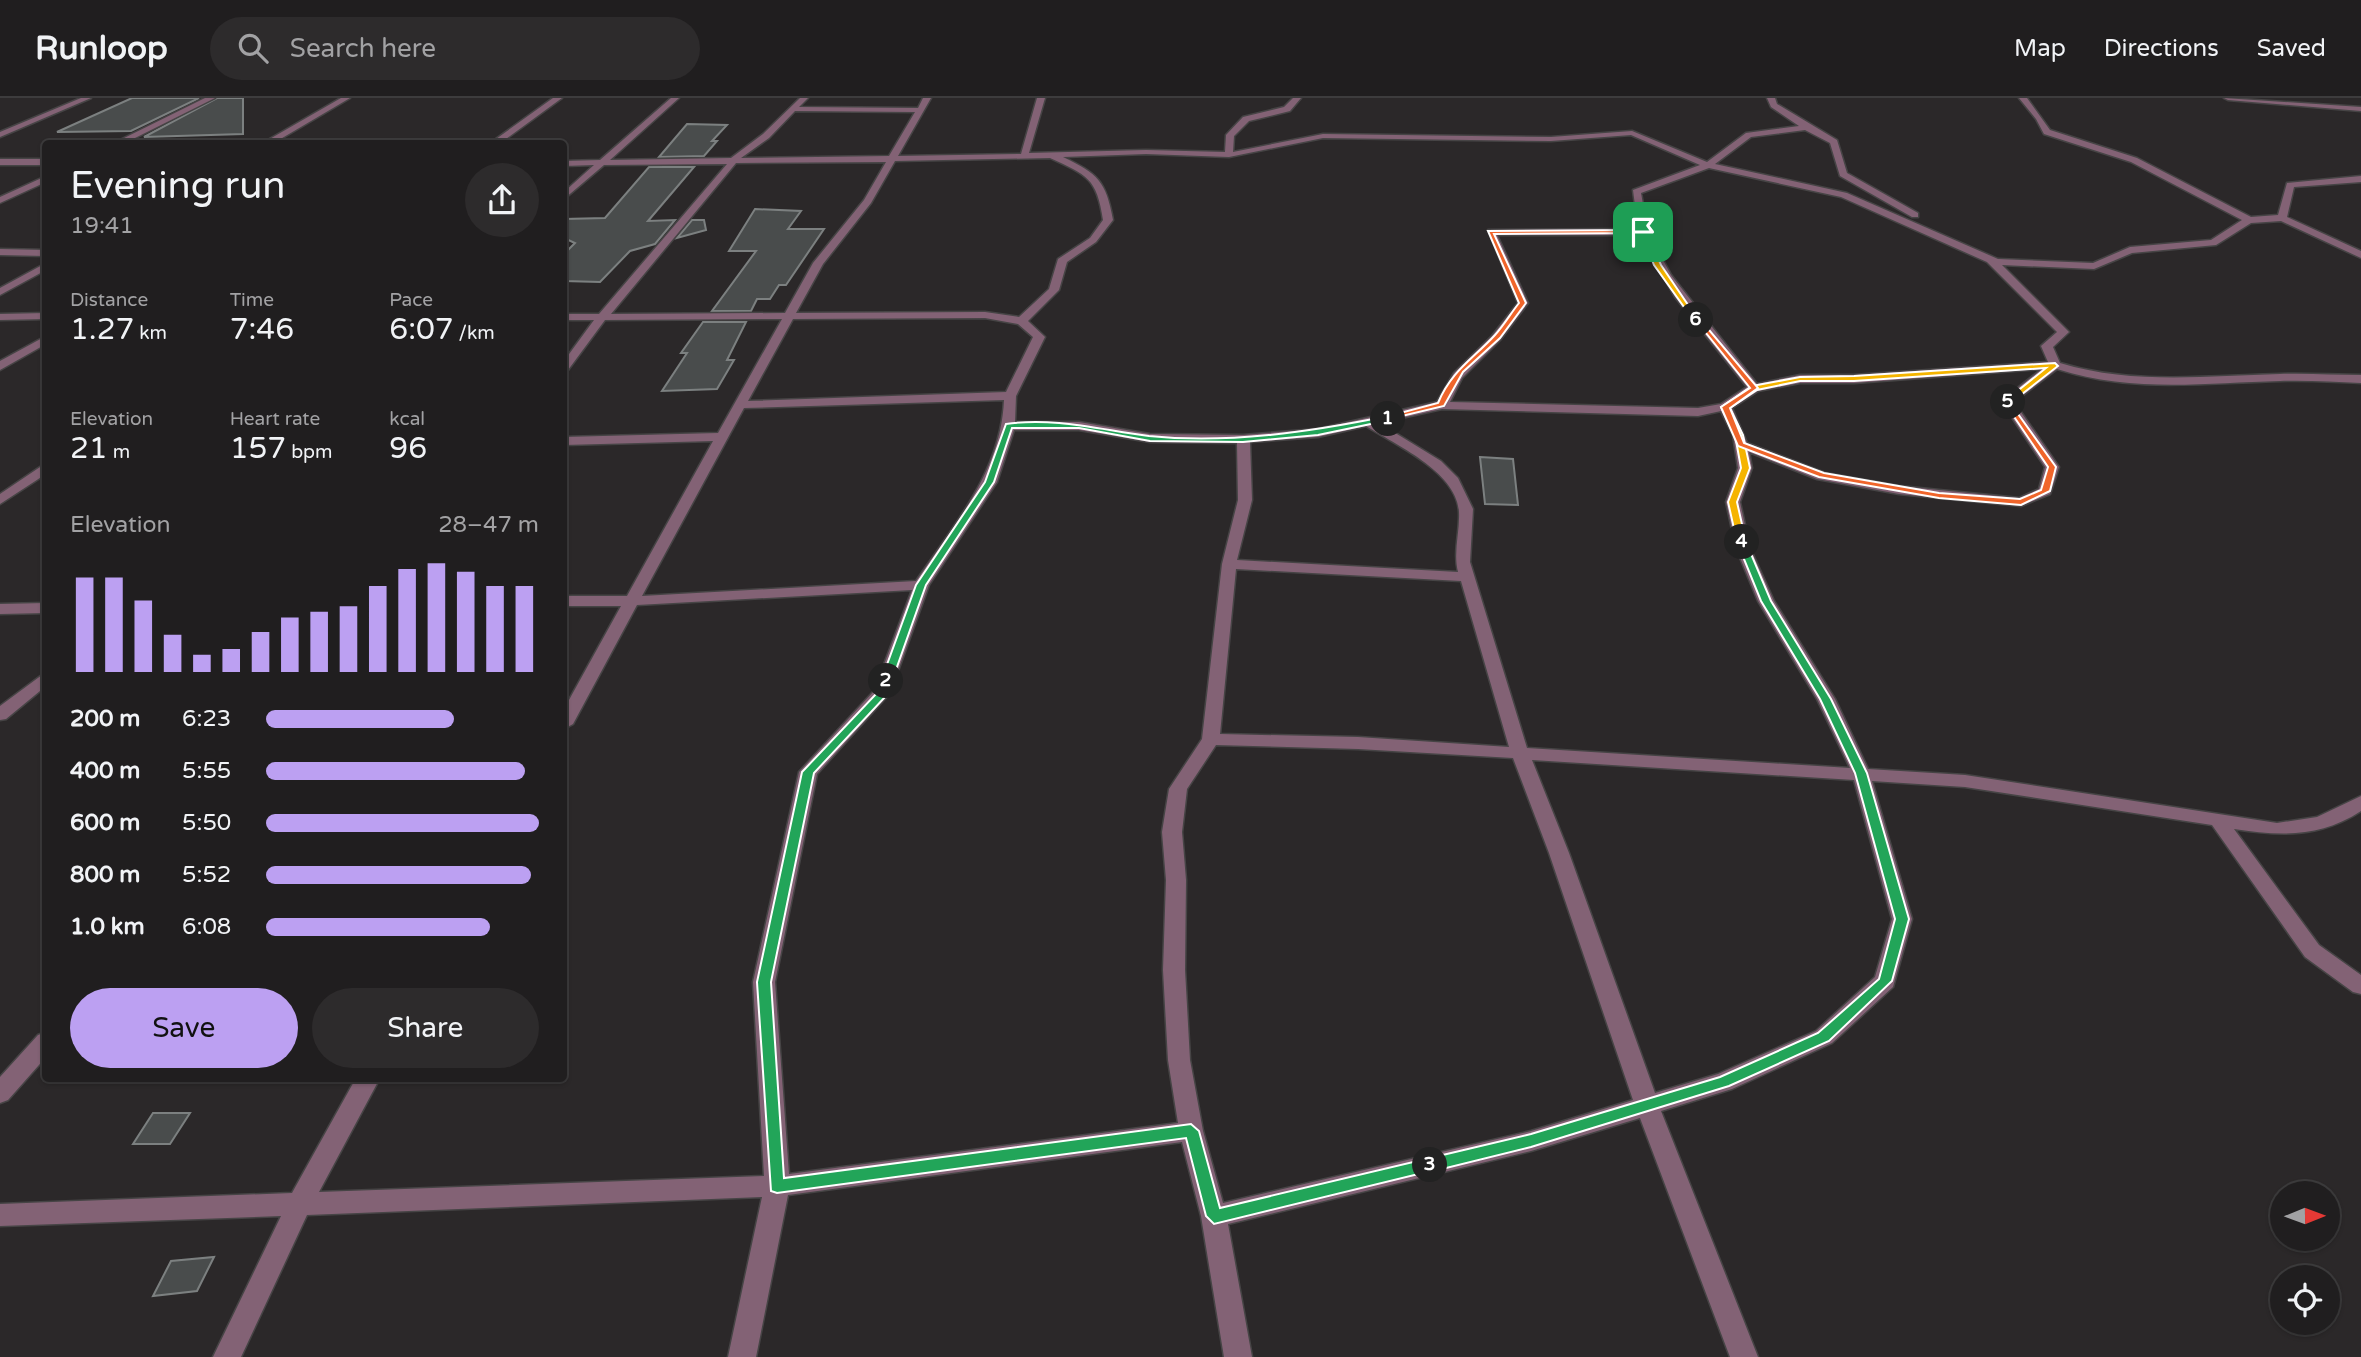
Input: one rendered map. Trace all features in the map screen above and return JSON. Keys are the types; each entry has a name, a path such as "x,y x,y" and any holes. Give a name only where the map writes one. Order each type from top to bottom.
{"street":[{"path":"0,135 87,98"},
{"path":"124,140 211,98"},
{"path":"272,140 346,98"},
{"path":"499,140 558,98"},
{"path":"567,193 675,98"},
{"path":"567,364 602,317 735,159 804,98"},
{"path":"567,719 818,263 869,201 927,98"},
{"path":"1025,154 1041,98"},
{"path":"1229,155 1230,135 1247,119 1287,109 1297,98"},
{"path":"1772,98 1773,105 1834,142 1843,174 1996,262 2021,293 2063,332 2047,346 2055,365"},
{"path":"2022,98 2040,118 2047,132 2134,160 2249,220"},
{"path":"2228,98 2361,109"},
{"path":"794,109 919,110"},
{"path":"1755,388 1705,332 1657,265 1643,232 1636,192 1708,165 1749,135 1806,127"},
{"path":"567,163 1046,153 1229,155 1323,136 1485,136 1551,139 1632,133 1708,165 1844,195 1996,262 2094,266 2130,250 2213,243 2249,220 2282,218 2361,255"},
{"path":"1022,321 1054,290 1062,261 1093,240 1108,219 1104,189 1095,176 1046,153"},
{"path":"0,162 42,162"},
{"path":"2282,218 2290,185 2361,179"},
{"path":"0,200 42,180"},
{"path":"1442,405 1450,384 1460,370 1498,336 1523,303 1490,232 1643,232"},
{"path":"0,252 42,253"},
{"path":"0,292 42,268"},
{"path":"567,317 985,315 1022,321 1034,328 1039,337 1010,396 1009,426 990,482 921,585 882,694 808,772 764,982 777,1186 742,1357"},
{"path":"0,317 42,316"},
{"path":"0,366 42,341"},
{"path":"1741,445 1822,475 1939,495 2021,502 2045,491 2052,467 2007,401 2055,365"},
{"path":"1009,426 1079,426 1150,438 1243,439 1318,433 1442,405 1684,413 1726,407 1755,388 1800,379 1854,379 2055,365 2093,377 2175,383 2282,377 2361,379"},
{"path":"738,405 1010,396"},
{"path":"1214,1216 1531,1140 1724,1082 1824,1037 1885,981 1902,919 1861,773 1826,699 1766,601 1743,548 1732,502 1745,468 1741,445 1726,407"},
{"path":"1370,423 1436,464 1451,478 1466,509 1463,562 1520,753 1564,865 1647,1105 1744,1357"},
{"path":"567,440 720,437"},
{"path":"1238,1357 1214,1216 1191,1131 1179,1060 1174,970 1176,880 1172,832 1178,789 1211,739 1230,564 1245,500 1243,439"},
{"path":"0,500 42,470"},
{"path":"19,486 42,486"},
{"path":"1230,564 1468,577"},
{"path":"567,601 633,601 921,585"},
{"path":"0,609 42,608"},
{"path":"0,715 42,680"},
{"path":"1211,739 1275,743 1358,743 1965,781 2277,830 2319,826 2337,819 2361,802"},
{"path":"2219,822 2312,951 2361,986"},
{"path":"0,1093 42,1046"},
{"path":"227,1357 299,1205 366,1082"},
{"path":"0,1215 777,1186 1191,1131"}],"building":[{"path":"132,98 199,98 131,131 57,132"},
{"path":"217,98 243,98 243,134 144,137"},
{"path":"687,124 727,125 712,141 717,141 704,156 659,157"},
{"path":"649,167 694,167 648,221 675,220 655,244 630,251 600,282 567,281 567,251 575,243 567,239 567,219 605,218"},
{"path":"755,209 801,211 788,229 824,229 786,285 779,285 770,299 757,299 751,311 712,311 756,251 729,251"},
{"path":"692,220 704,220 706,230 677,238"},
{"path":"703,322 746,322 727,360 734,360 717,389 662,391 687,353 681,353"},
{"path":"1480,457 1513,459 1518,505 1485,504"},
{"path":"153,1113 190,1113 170,1144 133,1144"},
{"path":"214,1257 197,1291 153,1296 171,1261"}],"route":[{"path":"1643,232 1490,232 1523,303 1498,336 1460,370 1450,384 1442,405 1318,433 1243,439 1150,438 1079,426 1009,426 990,482 921,585 882,694 808,772 764,982 777,1186 1075,1144 1191,1131 1214,1216 1531,1140 1724,1082 1824,1037 1885,981 1902,919 1861,773 1826,699 1766,601 1743,548 1732,502 1745,468 1739,435 1726,407 1755,388 1800,379 1854,379 2055,365 2007,401 2052,467 2045,491 2021,502 1899,490 1822,475 1741,445 1739,435 1726,407 1755,388 1705,332 1657,265 1643,232"}]}
